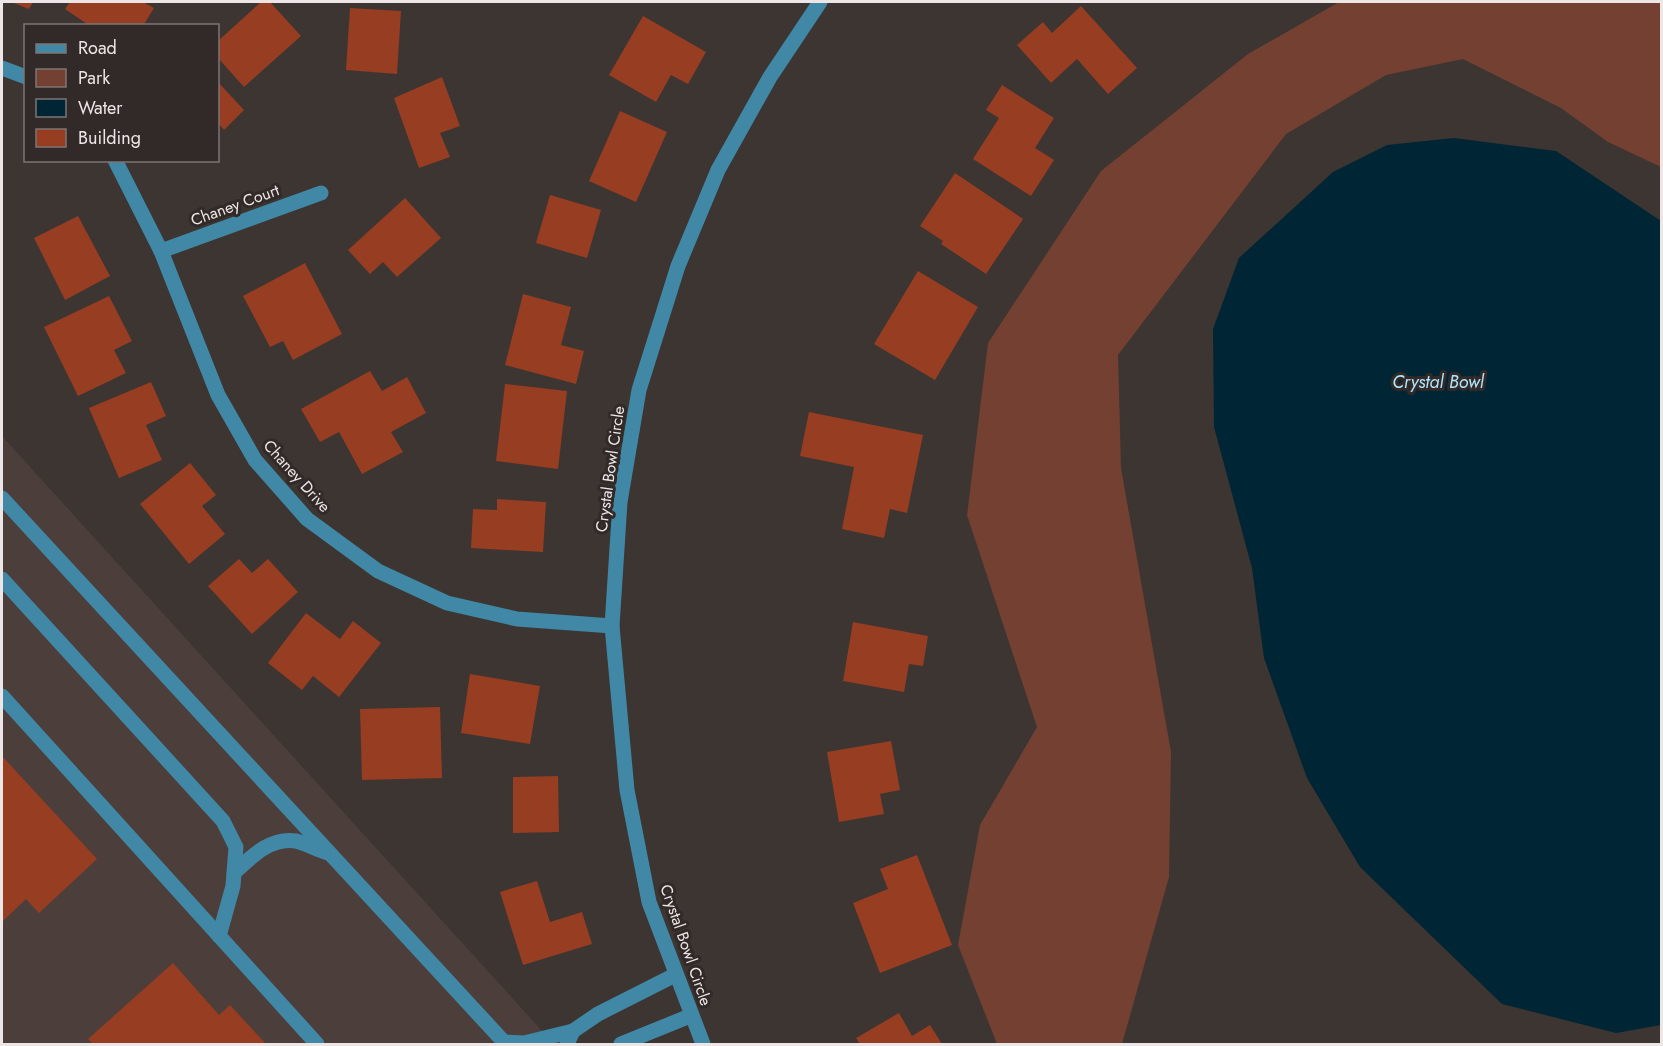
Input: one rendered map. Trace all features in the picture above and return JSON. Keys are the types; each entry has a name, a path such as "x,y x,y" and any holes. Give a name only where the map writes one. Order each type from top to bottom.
{"street":[{"name":"Crystal Bowl Circle","path":"703,1044 690,1016 650,902 627,790 612,626 620,502 639,390 678,266 718,170 770,77 820,2"},
{"path":"2,68 24,76"},
{"name":"Chaney Drive","path":"116,162 161,251 218,395 255,460 307,519 378,571 447,603 517,619 612,626"},
{"name":"Chaney Court","path":"161,251 321,193"},
{"path":"2,498 504,1042 524,1043 570,1038 598,1014 675,975"},
{"path":"2,579 223,821 236,847 232,886 219,936"},
{"path":"2,696 317,1044"},
{"path":"234,873 252,855 272,843 295,841 331,854"},
{"path":"621,1044 690,1016"}],"shaded area":[{"path":"2,436 554,1044 2,1044"}],"green space":[{"path":"1339,2 1661,2 1661,167 1608,142 1561,108 1463,59 1386,75 1286,134 1118,355 1121,468 1171,752 1169,877 1122,1044 997,1044 958,945 980,825 1037,727 967,515 988,343 1101,171 1248,54"}],"water":[{"name":"Crystal Bowl","path":"1454,138 1556,151 1661,221 1661,1025 1616,1033 1502,1004 1360,867 1307,778 1264,658 1252,568 1214,427 1213,329 1239,258 1333,172 1387,145"}],"building":[{"path":"11,2 33,2 29,9"},
{"path":"70,2 143,2 154,8 144,24 87,24 65,9"},
{"path":"261,2 270,2 301,36 244,87 219,59 219,40"},
{"path":"1081,6 1137,68 1108,94 1077,59 1051,83 1017,45 1043,22 1052,33"},
{"path":"350,8 401,11 397,74 346,70"},
{"path":"643,16 706,52 688,84 671,75 656,102 609,75"},
{"path":"442,77 460,126 440,133 450,157 419,168 394,98"},
{"path":"219,83 244,110 224,130 219,124"},
{"path":"1002,85 1054,118 1035,148 1054,160 1031,196 973,159 999,118 986,110"},
{"path":"620,111 667,132 636,202 589,181"},
{"path":"955,173 1023,219 986,274 941,244 943,241 920,226"},
{"path":"550,195 601,210 587,258 536,243"},
{"path":"405,198 441,238 397,277 383,262 370,274 348,250"},
{"path":"78,216 110,276 65,300 34,238"},
{"path":"305,263 342,334 293,360 283,341 270,347 243,296"},
{"path":"918,271 978,307 935,380 874,344"},
{"path":"523,294 571,307 561,345 584,351 576,384 505,365"},
{"path":"109,296 132,341 114,350 126,373 78,396 44,327"},
{"path":"370,371 382,391 407,377 426,413 391,432 403,452 362,474 339,432 320,442 301,409"},
{"path":"151,382 166,416 146,425 162,460 119,478 89,408"},
{"path":"505,384 567,391 558,469 496,461"},
{"path":"809,412 923,435 907,513 890,509 884,538 842,529 854,467 800,456"},
{"path":"190,463 216,495 202,506 225,534 189,564 140,504"},
{"path":"497,499 546,502 543,552 471,548 473,509 497,510"},
{"path":"239,559 252,573 268,559 298,592 252,634 208,586"},
{"path":"306,613 340,639 353,621 381,643 339,697 313,676 302,690 268,663"},
{"path":"853,622 928,636 923,666 909,664 904,692 843,681"},
{"path":"470,674 540,686 530,744 461,733"},
{"path":"440,707 442,778 362,780 360,709"},
{"path":"891,741 900,790 880,794 884,814 839,822 827,752"},
{"path":"2,756 97,859 39,913 26,899 2,922"},
{"path":"558,776 559,832 513,833 513,777"},
{"path":"917,855 952,945 880,973 853,903 888,889 880,869"},
{"path":"537,881 550,922 582,912 592,944 523,965 500,892"},
{"path":"173,963 219,1015 230,1005 266,1044 93,1044 88,1039"},
{"path":"899,1013 912,1036 930,1025 942,1044 860,1044 856,1038"}]}
